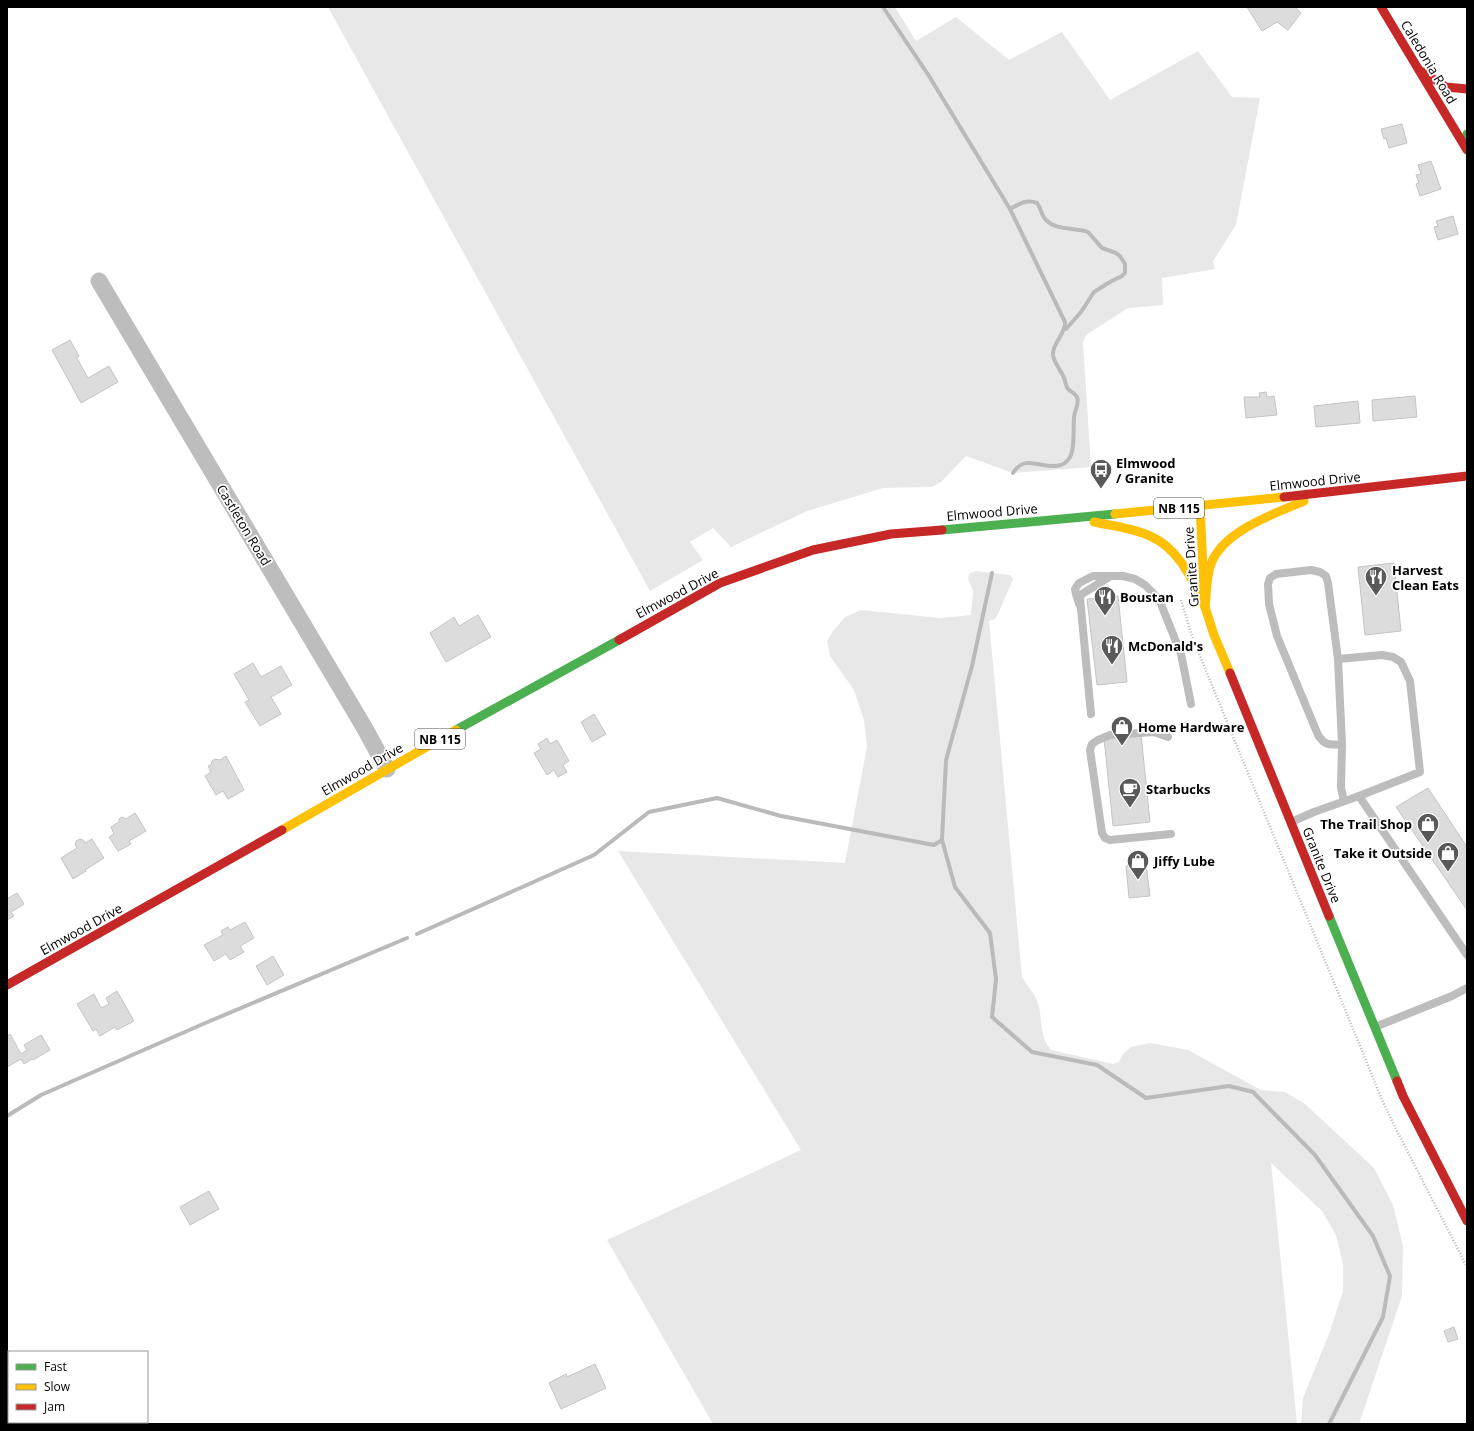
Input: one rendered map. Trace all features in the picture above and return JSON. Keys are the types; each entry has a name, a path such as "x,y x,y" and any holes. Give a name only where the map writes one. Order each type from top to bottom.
{"main road":[{"name":"Caledonia Road","path":"1381,7 1465,147"},
{"path":"1419,70 1446,87 1467,89"},
{"path":"1465,147 1467,134"},
{"name":"Elmwood Drive","path":"7,986 269,838 387,769 720,583 813,550 891,534 1200,506 1467,476"},
{"path":"1205,607 1211,564 1216,552 1240,532 1321,493"},
{"name":"Granite Drive","path":"1200,506 1205,607 1214,635 1374,1027 1414,1119 1467,1220"},
{"path":"1078,518 1149,536 1166,545 1176,554 1189,572 1205,607"}],"street":[{"name":"Castleton Road","path":"99,281 364,727 387,769"}],"lane":[{"path":"1342,744 1328,744 1322,741 1318,735 1277,636 1267,593 1270,578 1276,574 1310,570 1320,572 1326,576 1338,659 1342,744 1341,788 1344,801"},
{"path":"1090,714 1080,598 1082,594 1112,576 1123,576 1135,579 1145,585 1153,593 1160,604 1181,654 1191,704"},
{"path":"1290,822 1420,772 1410,680 1401,662 1393,657 1382,655 1338,659"},
{"path":"1168,737 1154,732 1110,736 1098,740 1092,744 1090,750 1102,833 1105,838 1110,840 1171,834"},
{"path":"1359,796 1467,955"},
{"path":"1374,1027 1452,996 1467,988"}],"shaded area":[{"path":"328,7 895,7 916,41 956,17 1009,60 1062,32 1110,100 1198,51 1232,97 1260,98 1236,225 1213,261 1215,269 1162,278 1163,305 1128,308 1086,335 1083,342 1091,467 1013,473 966,456 941,482 931,487 883,488 807,511 731,547 713,528 690,542 703,560 650,591"},
{"path":"976,571 1010,575 1013,579 998,614 995,619 989,621 1022,977 1038,1003 1043,1033 1047,1045 1051,1050 1113,1064 1119,1062 1123,1054 1131,1047 1150,1043 1188,1050 1261,1090 1285,1092 1305,1104 1374,1168 1393,1205 1403,1246 1402,1296 1359,1424 1301,1424 1303,1398 1329,1334 1343,1291 1343,1264 1336,1235 1322,1211 1271,1163 1297,1424 713,1424 607,1240 801,1150 618,851 845,863 867,747 864,720 854,690 830,656 827,641 845,617 861,610 940,618 971,615 973,591 968,578 970,573"}],"building":[{"path":"1247,7 1295,7 1301,13 1288,30 1277,22 1262,31"},
{"path":"1402,124 1407,143 1389,148 1381,129"},
{"path":"1431,161 1441,189 1420,196 1416,184 1419,183 1416,175 1421,174 1418,165"},
{"path":"1453,216 1458,234 1438,240 1434,227 1438,226 1436,221"},
{"path":"70,340 79,356 77,358 88,378 109,366 118,382 81,403 52,350"},
{"path":"1266,392 1267,397 1274,396 1277,415 1246,418 1244,397 1260,397 1259,393"},
{"path":"1415,396 1417,417 1373,421 1372,400"},
{"path":"1358,401 1360,423 1316,427 1314,406"},
{"path":"1394,563 1401,631 1365,635 1358,567"},
{"path":"1118,596 1127,682 1097,685 1087,599"},
{"path":"478,615 491,637 446,662 430,633 454,617 459,626"},
{"path":"253,663 261,677 281,666 292,685 271,697 281,714 260,726 245,702 249,700 234,674"},
{"path":"594,714 606,734 592,742 581,722"},
{"path":"1141,734 1150,822 1113,826 1104,738"},
{"path":"547,738 550,744 557,740 569,761 563,765 567,772 558,777 554,770 547,775 534,753 541,749 538,744"},
{"path":"226,756 244,790 228,799 223,791 216,795 205,776 211,772 208,766 211,765 212,761 215,759 220,760"},
{"path":"1428,788 1467,847 1467,910 1396,807"},
{"path":"135,813 146,831 129,841 131,844 118,851 109,837 114,834 111,827 119,822 119,819 122,817 126,819"},
{"path":"80,839 85,843 92,839 104,858 73,879 61,858 77,848 75,845 76,841"},
{"name":"Jiffy Lube","path":"1146,864 1150,896 1129,898 1126,866"},
{"path":"17,893 24,904 11,912 14,916 7,920 7,899"},
{"path":"245,922 254,938 240,946 244,952 230,960 226,954 214,961 204,945 223,935 221,931 228,927 230,930"},
{"path":"273,956 284,975 267,985 256,966"},
{"path":"117,991 134,1021 117,1030 115,1027 100,1036 96,1029 93,1031 77,1004 94,994 101,1008 109,1004 106,998"},
{"path":"10,1034 21,1054 27,1050 24,1045 41,1035 50,1050 24,1064 21,1059 7,1067 7,1036"},
{"path":"209,1191 219,1209 190,1225 180,1207"},
{"path":"1454,1327 1458,1339 1448,1342 1444,1331"},
{"path":"595,1364 606,1388 561,1409 549,1383 566,1374 567,1377"}],"waterway":[{"path":"883,7 929,76 1010,209 1065,322 1065,326 1055,346 1053,355 1067,388 1075,394 1078,400 1074,415 1071,455 1067,461 1061,465 1048,466 1029,463 1018,467 1013,473"},
{"path":"1010,209 1026,202 1037,203 1044,218 1050,223 1055,226 1088,232 1102,248 1116,253 1125,264 1125,273 1094,292 1081,312 1066,329"},
{"path":"992,573 972,666 946,760 942,840 955,887 990,933 996,979 992,1017 1032,1052 1097,1065 1146,1098 1229,1086 1253,1092 1315,1155 1373,1236 1390,1276 1383,1317 1329,1424"},
{"path":"417,934 594,855 649,812 717,798 781,816 934,845 942,840"},
{"path":"7,1116 41,1095 203,1024 407,938"}],"traffic: fast":[{"path":"1463,143 1467,134"},
{"path":"942,530 1115,514"},
{"path":"456,730 619,640"},
{"path":"1329,916 1397,1081"}],"traffic: slow":[{"path":"1115,514 1284,497"},
{"path":"1205,607 1209,569 1217,552 1226,542 1251,525 1304,501"},
{"path":"1200,506 1205,607 1214,635 1230,673"},
{"path":"1094,522 1137,531 1160,542 1169,549 1184,566 1205,607"},
{"path":"282,830 456,730"}],"traffic: jam":[{"path":"1381,7 1467,150"},
{"path":"1419,70 1446,87 1467,89"},
{"path":"1284,497 1467,476"},
{"path":"619,640 720,583 813,550 891,534 942,530"},
{"path":"1230,673 1329,916"},
{"path":"7,985 282,830"},
{"path":"1397,1081 1403,1096 1467,1221"}],"place":[{"name":"Elmwood / Granite","path":"1101,490"},
{"name":"Harvest Clean Eats","path":"1376,596"},
{"name":"Boustan","path":"1105,616"},
{"name":"McDonald's","path":"1112,666"},
{"name":"Home Hardware","path":"1122,746"},
{"name":"Starbucks","path":"1130,808"},
{"name":"The Trail Shop","path":"1428,844"},
{"name":"Take it Outside","path":"1448,872"},
{"name":"Jiffy Lube","path":"1138,880"}]}
